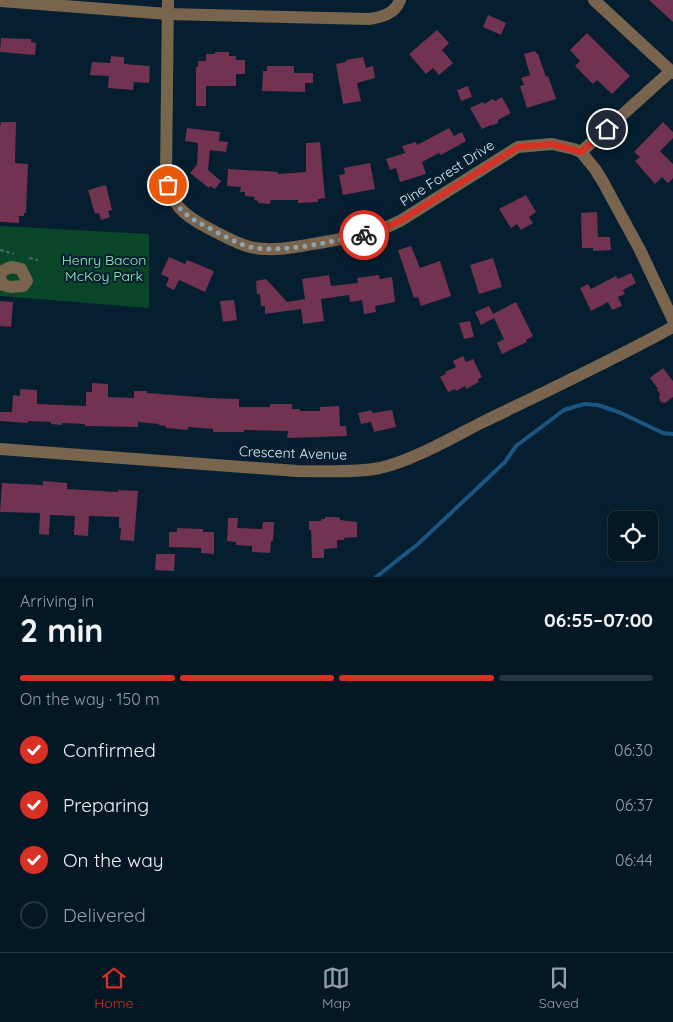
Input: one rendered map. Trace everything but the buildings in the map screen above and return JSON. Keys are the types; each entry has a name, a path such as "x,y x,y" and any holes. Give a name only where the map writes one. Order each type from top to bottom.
{"street":[{"name":"Pine Forest Drive","path":"168,0 166,163 170,194 176,205 191,219 239,243 260,248 289,248 363,235 400,221 518,147 552,144 581,152"},
{"path":"0,1 168,14 369,19 384,16 393,10 400,0"},
{"path":"594,0 672,72 581,152 596,168 640,250 673,320"},
{"path":"0,272 11,267 20,269 26,281 23,286 11,287 3,284 0,278"},
{"name":"Crescent Avenue","path":"0,449 332,472 381,468 429,449 611,360 673,327"}],"green space":[{"name":"Henry Bacon McKoy Park","path":"0,226 149,234 149,308 0,296"}],"waterway":[{"path":"376,577 418,544 505,462 516,446 564,410 584,404 598,405 621,413 663,433 673,434"}],"way so far":[{"path":"168,185 176,205 191,219 251,247 268,249 289,248 364,235"}],"route":[{"path":"364,235 400,221 511,150 518,147 552,144 581,152 607,129"}]}
